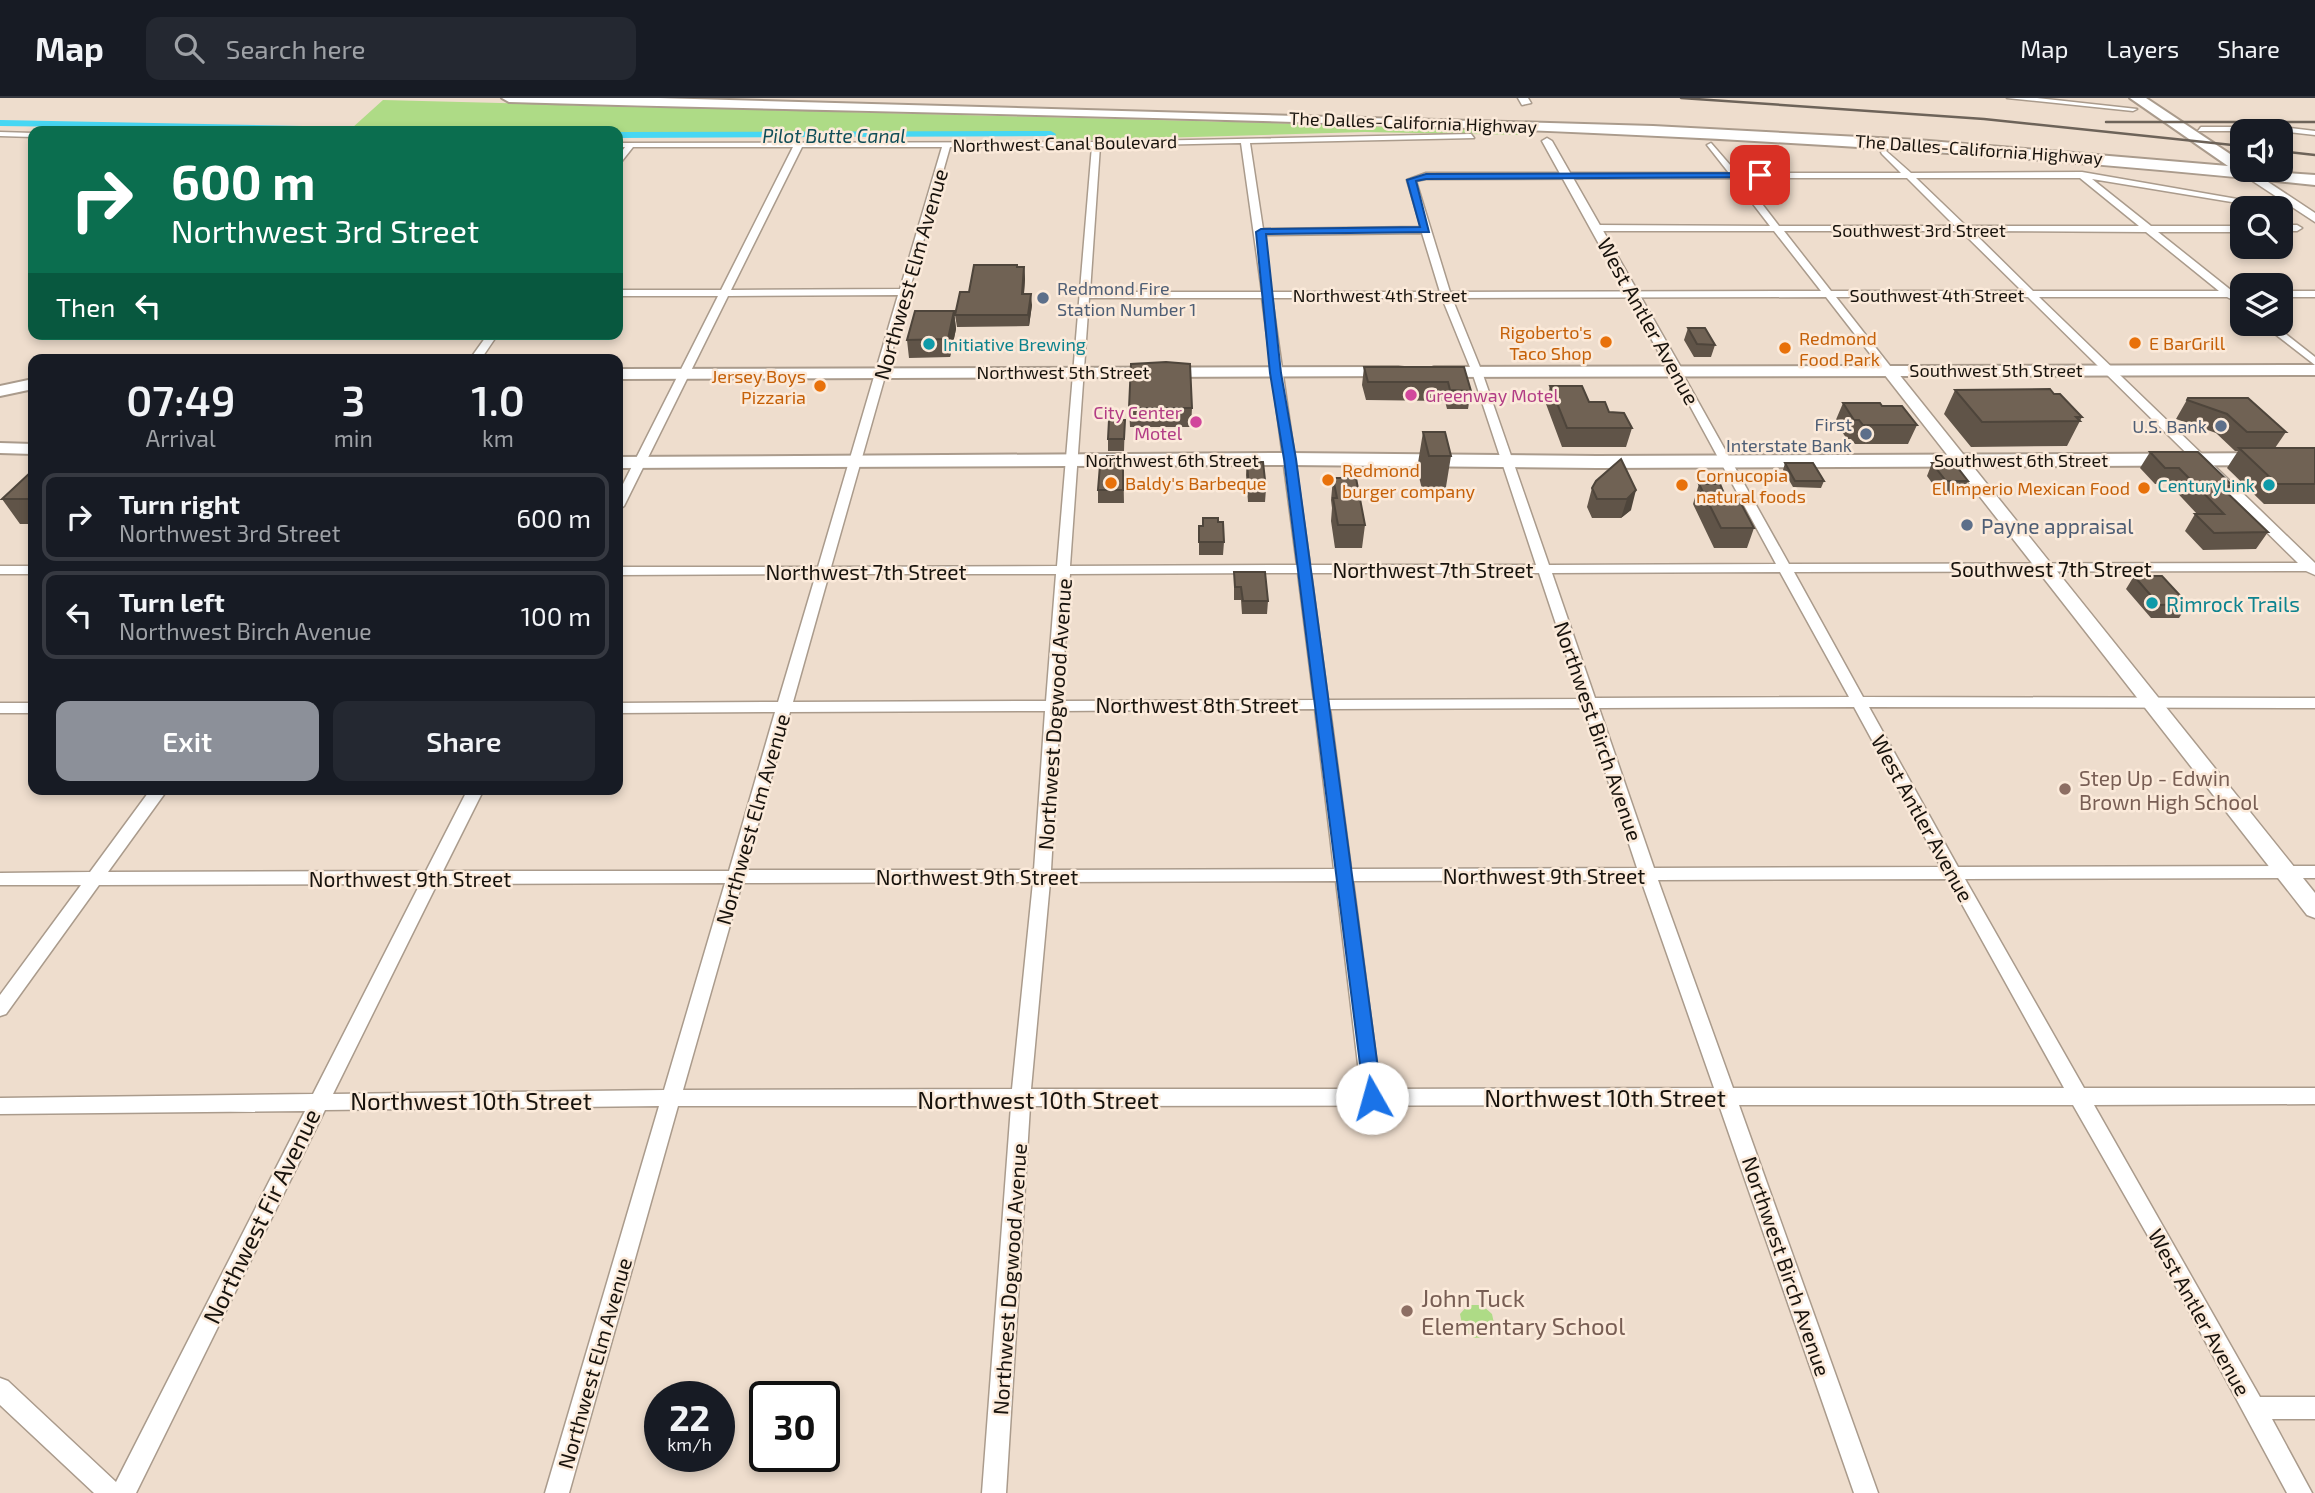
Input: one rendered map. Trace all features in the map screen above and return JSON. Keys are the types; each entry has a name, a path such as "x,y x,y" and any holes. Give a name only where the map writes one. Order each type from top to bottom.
{"highway":[{"name":"The Dalles-California Highway","path":"509,98 1505,121"},
{"name":"The Dalles-California Highway","path":"720,98 1879,134 2157,156 2230,166"},
{"path":"1505,121 1522,112 1524,100 1542,113 1569,123"},
{"path":"2135,104 2202,138 2230,160"},
{"path":"1505,121 1526,128 1547,141 1549,132 1569,123"},
{"name":"The Dalles-California Highway","path":"1569,123 1895,141 2230,167"},
{"path":"2157,156 2196,153 2202,138"},
{"path":"2293,170 2315,173"},
{"name":"The Dalles-California Highway","path":"2293,176 2315,180"},
{"path":"2276,192 2284,183 2315,180"}],"main road":[{"name":"Southwest 5th Street","path":"1676,372 2315,370"},
{"name":"Northwest 5th Street","path":"623,374 1676,372"},
{"path":"0,391 28,385"},
{"path":"0,448 28,449"},
{"name":"Northwest 6th Street","path":"623,463 1290,459 1726,461"},
{"name":"Southwest 6th Street","path":"1726,461 2315,459"}],"street":[{"path":"2011,98 2135,104"},
{"path":"2202,138 2282,129 2315,133"},
{"path":"0,134 28,135"},
{"name":"Northwest Canal Boulevard","path":"623,145 1096,144 1471,136"},
{"path":"1245,140 1261,232 1276,373 1290,459 1372,1098"},
{"name":"West Antler Avenue","path":"1547,141 2077,1096 2301,1493"},
{"name":"Northwest Elm Avenue","path":"556,1493 947,144"},
{"name":"Northwest Dogwood Avenue","path":"994,1493 1021,1098 1042,876 1096,144"},
{"path":"623,156 631,145"},
{"path":"1711,145 2315,909"},
{"path":"623,496 798,146"},
{"path":"1885,152 2313,569"},
{"path":"1566,176 2082,175 2230,199"},
{"path":"2082,175 2230,289"},
{"name":"Northwest Birch Avenue","path":"1566,176 1426,176 1411,180 1446,295 1477,372 1648,876 1866,1493"},
{"path":"2261,182 2315,218"},
{"name":"Southwest 3rd Street","path":"1597,228 2230,229"},
{"path":"1261,232 1426,230"},
{"path":"623,293 905,292"},
{"name":"Northwest 4th Street","path":"1086,295 1632,293"},
{"name":"Southwest 4th Street","path":"1632,293 2230,294"},
{"path":"2293,294 2315,294"},
{"path":"2282,336 2315,362"},
{"name":"Northwest 7th Street","path":"623,571 1786,568"},
{"name":"Southwest 7th Street","path":"1786,568 2313,569"},
{"path":"0,570 28,570"},
{"name":"Northwest 8th Street","path":"623,708 1053,704 2315,703"},
{"path":"0,708 28,708"},
{"path":"0,1009 156,795"},
{"name":"Northwest Fir Avenue","path":"123,1493 473,795"},
{"name":"Northwest 9th Street","path":"0,879 2315,872"},
{"name":"Northwest 10th Street","path":"0,1106 671,1098 2315,1096"},
{"path":"0,1389 111,1493"},
{"path":"2253,1408 2315,1408"}],"green space":[{"path":"383,100 1506,129 1528,135 1365,132 1051,141 1052,133 623,133 623,126 354,126"},
{"path":"1468,1305 1482,1305 1492,1314 1495,1328 1487,1337 1474,1338 1463,1329 1460,1314"}],"building":[{"path":"974,265 1024,267 1022,294 1031,294 1028,315 955,315 960,292 969,292"},
{"path":"915,311 954,311 948,339 907,340"},
{"path":"1688,328 1705,328 1715,345 1697,344"},
{"path":"1131,364 1190,364 1192,408 1129,408"},
{"path":"1364,367 1464,367 1471,391 1450,390 1448,382 1368,382"},
{"path":"1550,386 1582,386 1589,402 1605,402 1609,412 1624,413 1632,428 1567,428"},
{"path":"2050,389 2054,394 2060,394 2082,417 2076,417 2080,421 1982,422 1955,390"},
{"path":"2248,398 2286,432 2247,432 2227,414 2187,400"},
{"path":"1843,403 1902,406 1917,425 1863,425 1859,420 1854,420"},
{"path":"1109,420 1125,420 1124,439 1108,439"},
{"path":"1423,432 1445,432 1451,456 1429,456"},
{"path":"2239,448 2315,448 2315,484 2277,484"},
{"path":"2150,452 2198,452 2233,486 2220,486 2268,532 2214,533 2195,514 2224,514 2179,468 2165,468"},
{"path":"1107,456 1123,456 1123,490 1098,490 1100,465 1107,465"},
{"path":"1621,459 1636,490 1627,499 1597,499 1592,488 1596,481"},
{"path":"1247,462 1263,462 1266,489 1249,489"},
{"path":"1785,463 1813,463 1824,481 1795,481"},
{"path":"1932,463 1954,463 1968,481 1946,481"},
{"path":"28,475 28,499 2,499"},
{"path":"1333,478 1356,478 1365,525 1338,525 1333,498 1337,498"},
{"path":"1699,484 1720,484 1725,496 1737,496 1754,528 1721,528"},
{"path":"1203,518 1218,518 1218,522 1223,522 1224,542 1199,542 1199,526 1203,526"},
{"path":"1234,572 1265,572 1268,601 1243,601 1241,587 1235,587"},
{"path":"2134,576 2162,576 2188,604 2159,605"}],"waterway":[{"name":"Pilot Butte Canal","path":"0,123 150,126"},
{"name":"Pilot Butte Canal","path":"623,135 1051,134"}],"railway":[{"path":"1681,98 1984,119 2230,145"},
{"path":"2106,122 2315,122"},
{"path":"2293,152 2315,155"}],"place":[{"name":"Redmond Fire Station Number 1","path":"1043,298"},
{"name":"Rigoberto's Taco Shop","path":"1606,342"},
{"name":"E BarGrill","path":"2135,343"},
{"name":"Initiative Brewing","path":"929,344"},
{"name":"Redmond Food Park","path":"1785,348"},
{"name":"Jersey Boys Pizzaria","path":"820,386"},
{"name":"Greenway Motel","path":"1411,395"},
{"name":"City Center Motel","path":"1196,422"},
{"name":"U.S. Bank","path":"2221,426"},
{"name":"First Interstate Bank","path":"1866,434"},
{"name":"Redmond burger company","path":"1328,480"},
{"name":"Baldy's Barbeque","path":"1111,483"},
{"name":"Cornucopia natural foods","path":"1682,485"},
{"name":"CenturyLink","path":"2269,485"},
{"name":"El Imperio Mexican Food","path":"2144,488"},
{"name":"Payne appraisal","path":"1967,525"},
{"name":"Rimrock Trails","path":"2152,603"},
{"name":"Step Up - Edwin Brown High School","path":"2065,789"},
{"name":"John Tuck Elementary School","path":"1407,1311"}],"route":[{"path":"1372,1098 1290,459 1276,373 1261,232 1426,230 1411,180 1426,176 1760,175"}]}
